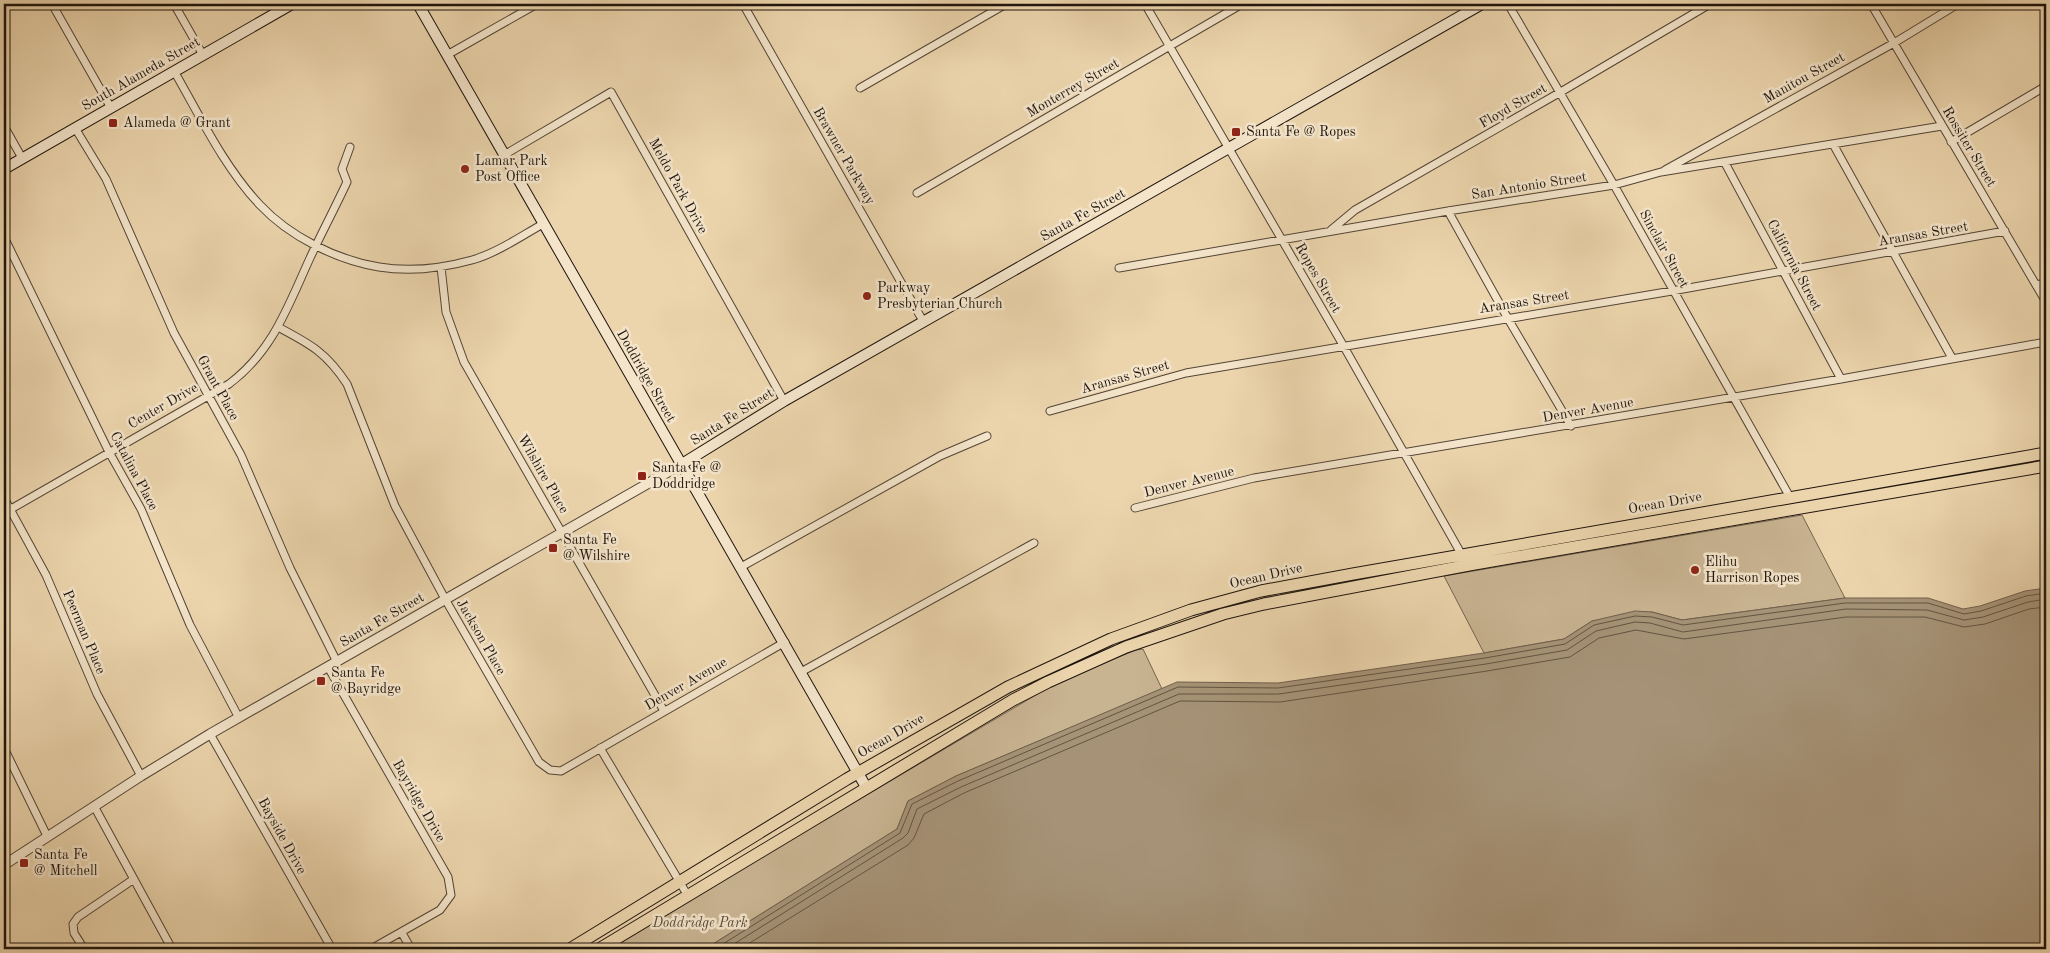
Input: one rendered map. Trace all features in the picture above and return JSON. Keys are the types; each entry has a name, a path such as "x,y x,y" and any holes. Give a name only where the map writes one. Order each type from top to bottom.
{"main road":[{"name":"South Alameda Street","path":"4,169 292,4"},
{"name":"Doddridge Street","path":"418,4 866,787"},
{"name":"Santa Fe Street","path":"682,464 784,401 923,321 1482,4"},
{"name":"Ocean Drive","path":"570,949 858,772 1008,687 1073,656 1154,623 1220,602 1309,582 1631,524 2043,454"},
{"path":"2043,454 2044,466"},
{"path":"1997,462 2000,474"},
{"name":"Ocean Drive","path":"599,949 1013,700 1126,647 1223,614 1312,594 1470,565 2044,466"},
{"path":"1946,470 1949,483"},
{"path":"1868,484 1870,496"},
{"path":"1736,506 1738,519"},
{"path":"1631,524 1634,538"},
{"path":"1353,574 1356,586"},
{"path":"1309,582 1312,594"},
{"path":"1262,592 1264,604"},
{"path":"1220,602 1223,614"},
{"path":"1073,656 1079,668"},
{"path":"616,921 625,934"}],"street":[{"path":"52,4 110,108"},
{"path":"174,4 202,55"},
{"path":"447,55 537,4"},
{"name":"Brawner Parkway","path":"743,4 923,321"},
{"path":"860,88 1006,4"},
{"name":"Ropes Street","path":"1145,4 1343,345 1460,554 1470,565"},
{"name":"Monterrey Street","path":"917,193 1242,4"},
{"name":"Sinclair Street","path":"1508,4 1614,185 1795,508"},
{"name":"Floyd Street","path":"1329,231 1355,210 1560,93 1710,4"},
{"name":"Rossiter Street","path":"1871,4 2046,302"},
{"name":"Manitou Street","path":"1661,172 1894,42 1958,4"},
{"path":"174,71 233,172 260,205 283,226 316,245 348,259 379,267 440,267 474,259 511,242 543,224"},
{"path":"1952,142 2046,86"},
{"name":"Meldo Park Drive","path":"504,155 611,92 784,401"},
{"path":"4,126 22,158"},
{"name":"San Antonio Street","path":"1119,268 1281,239 1614,185 1661,172 1942,126"},
{"name":"Grant Place","path":"75,128 106,179 174,333 206,395 241,455 290,568 337,662"},
{"path":"1833,144 1952,358"},
{"name":"Center Drive","path":"7,511 206,395 229,384 245,372 267,346 278,326 347,182 342,169 350,147"},
{"name":"California Street","path":"1724,163 1841,379"},
{"path":"1448,211 1571,426"},
{"name":"Aransas Street","path":"1050,411 1186,373 1507,317 1672,291 2005,232"},
{"name":"Catalina Place","path":"4,237 109,452 141,509 190,626 239,718"},
{"name":"Wilshire Place","path":"440,267 446,312 464,362 664,711"},
{"path":"2036,285 2046,283"},
{"name":"Jackson Place","path":"278,326 313,346 331,362 347,384 395,506 445,599 538,762 550,770 561,771 600,748"},
{"name":"Denver Avenue","path":"1135,508 1254,478 1571,426 1732,396 1841,379 2046,342"},
{"path":"741,567 940,456 987,436"},
{"name":"Santa Fe Street","path":"4,866 47,836 210,734 682,464"},
{"name":"Peerman Place","path":"4,498 7,511 46,575 97,694 141,776"},
{"path":"801,672 1034,543"},
{"name":"Denver Avenue","path":"600,748 784,642"},
{"name":"Bayridge Drive","path":"328,667 448,877 451,894 440,910 402,933"},
{"name":"Bayside Drive","path":"210,734 332,949"},
{"path":"4,748 47,836"},
{"path":"600,748 688,896"},
{"path":"94,806 172,949"},
{"path":"84,949 74,933 73,924 78,917 134,879"},
{"path":"371,949 402,933 411,949"}],"green space":[{"path":"1802,515 1845,598 1682,620 1652,612 1592,621 1564,639 1484,653 1444,576"},
{"name":"Doddridge Park","path":"1143,649 1162,689 956,776 908,801 897,829 705,949 606,949 1041,692 1080,673 1136,650"}],"water":[{"path":"2046,588 2046,949 705,949 897,829 908,801 956,776 1177,682 1278,683 1484,653 1564,639 1592,621 1635,611 1652,612 1682,620 1845,598 1928,598 1963,609 1980,606 2025,591"}],"place":[{"name":"Alameda @ Grant","path":"113,123"},
{"name":"Santa Fe @ Ropes","path":"1236,132"},
{"name":"Lamar Park Post Office","path":"465,169"},
{"name":"Parkway Presbyterian Church","path":"867,296"},
{"name":"Santa Fe @ Doddridge","path":"642,476"},
{"name":"Santa Fe @ Wilshire","path":"553,548"},
{"name":"Elihu Harrison Ropes","path":"1695,570"},
{"name":"Santa Fe @ Bayridge","path":"321,681"},
{"name":"Santa Fe @ Mitchell","path":"24,863"}]}
